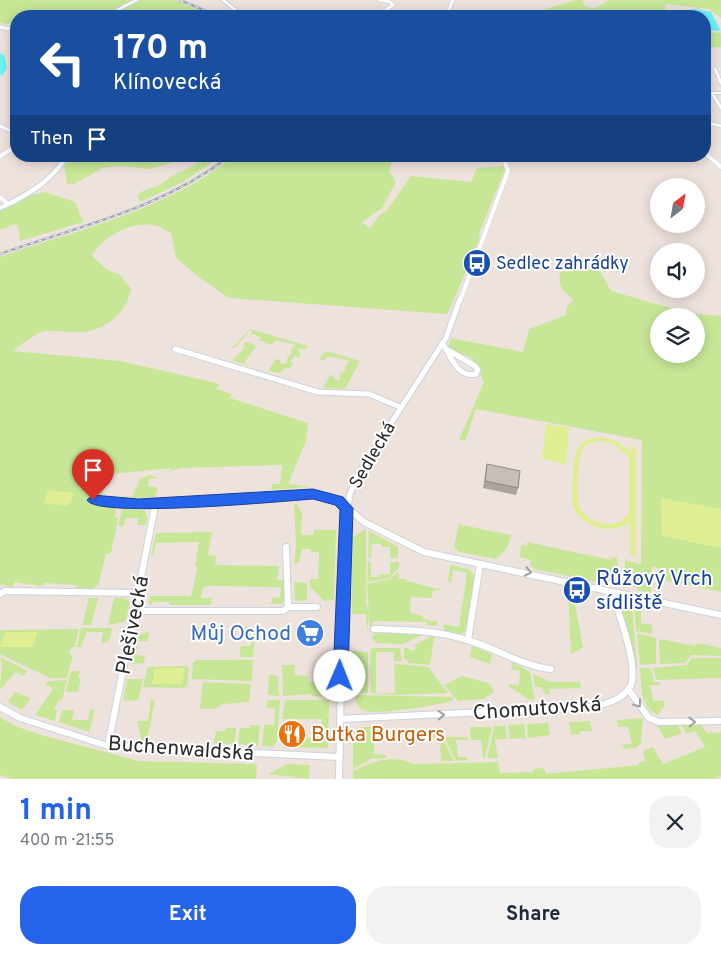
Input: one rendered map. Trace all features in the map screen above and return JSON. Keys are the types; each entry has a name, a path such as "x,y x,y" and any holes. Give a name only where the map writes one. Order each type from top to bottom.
{"street":[{"path":"117,10 137,0"},
{"path":"224,0 236,10"},
{"path":"379,0 390,2 392,6 386,10"},
{"path":"715,68 720,75 721,83"},
{"path":"712,94 721,94"},
{"path":"712,94 721,108"},
{"path":"711,158 721,167"},
{"path":"0,208 30,194 49,178 62,162"},
{"name":"Sedlecká","path":"339,779 346,508 359,473 442,343 508,171 505,162"},
{"path":"0,197 8,204"},
{"path":"442,343 445,349 459,370 468,375 476,374 478,370 475,366 445,349"},
{"path":"175,349 318,392 369,394 400,407"},
{"path":"93,500 138,504 313,494 334,498 373,527 416,548 480,564 542,576 551,580 721,614"},
{"name":"Plešivecká","path":"108,746 156,503"},
{"path":"286,548 288,607"},
{"path":"468,640 480,564"},
{"path":"0,594 5,591 138,593"},
{"path":"612,592 633,674 628,689 649,718 659,722 721,721"},
{"path":"135,611 283,611 288,607 317,607"},
{"path":"374,629 426,631 468,640 535,667 551,669"},
{"name":"Chomutovská","path":"340,720 600,706 618,698 628,689"},
{"name":"Buchenwaldská","path":"0,707 20,718 108,746 339,757"}],"green space":[{"path":"0,0 175,0 198,10 10,10 10,24 0,23"},
{"path":"576,0 582,0 585,6 592,8 598,7 609,0 721,0 721,18 709,9 666,4 665,10 542,10"},
{"path":"711,32 721,33 721,47 711,48"},
{"path":"68,162 174,162 150,169 119,166 103,168 74,184 67,184 64,167"},
{"path":"198,162 212,162 183,182 140,202 137,196 141,192 159,185 172,176"},
{"path":"226,162 392,162 389,171 396,182 382,208 362,222 370,228 379,216 387,210 411,176 471,182 477,168 504,166 505,170 479,233 480,238 449,311 446,314 229,298 196,275 176,258 171,233 158,226 144,225 126,228 110,237 92,256 106,269 120,275 131,289 119,313 106,325 89,331 41,332 13,351 120,361 208,381 219,384 216,389 232,394 230,398 308,423 306,441 288,484 311,487 271,490 272,484 280,484 282,465 182,468 173,470 164,476 173,468 101,475 96,490 104,491 100,498 92,498 90,502 116,507 115,517 118,518 111,553 106,554 98,585 95,586 94,590 75,590 76,585 45,583 40,586 15,582 12,588 2,584 0,586 0,257 122,216 180,191"},
{"path":"45,192 75,202 83,222 20,241 19,229 16,224 0,230 0,211 24,197"},
{"path":"598,268 611,291 670,308 650,308 650,363 705,363 705,315 721,316 721,592 659,579 658,568 652,566 651,593 637,590 637,588 624,583 625,560 641,564 642,440 476,409 465,441 459,440 484,382 472,358 448,348 451,338 523,352 529,329 566,315 567,307 573,299 562,288 560,272"},
{"path":"250,329 308,346 305,350 300,348 298,351 301,355 298,358 295,356 290,362 293,364 289,369 285,368 280,373 268,371 276,359 280,360 280,363 285,364 288,358 286,357 290,356 292,352 290,351 296,345 276,340 271,345 259,340 261,338 254,334 250,336 252,331 250,330 235,348 229,347 234,346"},
{"path":"249,342 256,346 244,363 250,366 229,359 234,359 246,346 243,345 244,343"},
{"path":"326,351 360,361 345,389 323,388 330,375 334,376 334,379 340,380 340,373 344,372 346,368 344,367 350,361 328,356 324,361 319,359"},
{"path":"546,424 569,428 566,464 542,459"},
{"path":"600,437 617,441 631,452 631,446 636,447 636,556 630,555 630,523 614,528 596,527 581,518 572,503 575,457 580,446 585,441","holes":["601,441 615,445 629,458 629,512 624,519 618,522 603,524 589,517 579,506 578,486 581,452 583,448 594,442"]},
{"path":"150,475 159,478 149,479 148,486 158,488 155,497 123,498 124,496 132,497 140,479"},
{"path":"49,490 74,493 68,506 43,503"},
{"path":"661,498 721,509 721,548 662,536"},
{"path":"294,504 297,504 302,513 301,535 313,535 314,530 336,530 334,600 324,601 310,586 310,579 318,579 319,552 311,552 311,549 302,549 299,563 294,563 296,544"},
{"path":"122,509 144,510 147,516 146,525 137,525 139,518 126,518 123,526 118,526"},
{"path":"459,523 511,535 506,549 495,559 459,552 454,547"},
{"path":"366,529 366,603 369,614 367,633 366,614 352,614 352,537"},
{"path":"369,531 398,547 398,558 390,558 390,547 372,544 371,558 368,558"},
{"path":"212,532 208,555 216,556 215,565 279,566 277,580 284,580 285,599 281,604 271,604 272,598 280,597 281,588 277,587 209,586 203,588 201,598 212,598 211,605 170,605 170,602 153,602 152,605 149,605 150,596 191,596 198,567 195,567 199,542 156,543 153,555 151,555 156,533"},
{"path":"527,542 611,560 612,557 617,558 618,570 607,584 534,569 530,565 531,560 520,557 521,545 527,546"},
{"path":"368,562 371,562 371,577 379,577 380,574 390,574 390,562 399,562 399,568 389,578 367,582"},
{"path":"450,565 468,569 475,576 467,629 460,634 445,632 443,624 459,627 467,573 453,570 451,583 448,582"},
{"path":"399,571 398,579 407,579 407,581 438,589 440,581 439,590 433,591 431,598 411,597 410,613 423,616 423,619 438,622 436,626 427,625 427,622 373,621 372,630 370,629 367,584 390,579"},
{"path":"294,582 307,583 307,600 295,601"},
{"path":"568,592 573,593 583,648 571,654"},
{"path":"89,598 98,598 91,625 82,625"},
{"path":"114,598 124,598 130,602 126,621 108,625"},
{"path":"651,606 651,611 641,609 641,623 652,625 652,634 636,631 634,607"},
{"path":"632,607 637,665 636,666 621,608"},
{"path":"244,626 256,628 253,657 239,657 241,646 251,646 252,631 243,631"},
{"path":"81,628 112,628 109,642 101,643 103,632 87,632 81,647 77,647"},
{"path":"79,629 75,647 72,647 69,654 73,655 67,678 50,678 0,654 0,630"},
{"path":"5,632 37,632 33,647 0,647"},
{"path":"149,632 148,641 139,641 136,655 145,656 144,663 131,664 136,635"},
{"path":"408,632 408,635 417,635 417,632 424,634 403,644 377,643 371,638 377,633"},
{"path":"637,633 656,638 656,664 640,665"},
{"path":"432,636 434,637 430,665 408,663 407,659 404,659 404,648 409,648 411,651 416,649 414,645"},
{"path":"659,639 696,646 697,643 721,648 721,656 691,655 685,663 660,664"},
{"path":"472,646 492,654 490,664 470,657"},
{"path":"372,648 400,648 402,661 394,661 394,652 376,652 376,693 395,693 394,665 398,664 428,667 448,693 396,695 371,693 370,651"},
{"path":"352,651 368,652 368,693 355,693 355,665"},
{"path":"0,657 27,671 23,676 15,672 0,690 2,664"},
{"path":"692,658 721,658 721,678 656,680 653,668 687,665"},
{"path":"197,660 253,660 252,681 192,679 193,663"},
{"path":"512,662 530,672 535,700 528,699 508,686 509,684 519,686 520,671 511,669"},
{"path":"282,665 295,665 294,675 308,676 308,682 328,682 327,697 312,696 311,694 283,696"},
{"path":"185,666 189,668 187,686 184,688 143,687 148,667"},
{"path":"155,668 185,668 182,684 152,684"},
{"path":"640,668 651,668 654,682 659,682 660,685 650,685 653,701 664,701 665,705 658,715 647,707 644,701"},
{"path":"71,671 80,671 78,678 81,678 78,692 66,692"},
{"path":"269,674 278,676 279,696 268,695"},
{"path":"533,674 550,682 580,682 581,688 549,689 550,695 545,694 541,687 535,687"},
{"path":"462,676 489,683 494,692 483,699 458,701 444,685"},
{"path":"127,679 143,679 138,700 123,701"},
{"path":"67,680 62,700 60,699 54,709 57,710 55,721 35,715 53,689 46,684 48,681"},
{"path":"203,682 251,684 249,702 223,704 214,709 200,709"},
{"path":"15,692 31,698 22,710 8,702"},
{"path":"355,695 451,697 454,700 410,709 372,712 360,708 356,702"},
{"path":"151,699 155,700 147,741 142,741 137,721 148,721"},
{"path":"268,700 279,700 280,702 277,741 272,747 262,746 264,725 274,725 275,709 266,708"},
{"path":"285,700 329,700 328,748 285,747 285,730 286,738 321,738 322,719 282,719"},
{"path":"90,709 95,710 89,732 59,722 62,710 74,710 72,720 88,720"},
{"path":"0,717 15,726 41,735 139,761 257,764 256,779 12,779 0,775"},
{"path":"643,718 641,743 635,748 624,749 622,745 632,744 628,727 618,727 617,720"},
{"path":"590,721 592,731 580,731 581,734 571,735 569,722"},
{"path":"548,723 550,735 528,738 527,724"},
{"path":"680,723 700,723 707,733 721,732 721,775 715,779 353,779 353,771 375,762 390,759 413,764 498,762 500,773 533,772 533,769 544,768 546,774 639,765 638,763 645,761 643,751 653,747 663,764 705,747 695,731 687,734"},
{"path":"524,724 526,738 510,739 508,725"},
{"path":"656,724 677,724 682,733 665,739"},
{"path":"250,725 260,725 258,746 238,744 240,728 250,728"},
{"path":"384,725 385,736 374,736 374,754 386,755 386,758 371,759 353,769 353,732 356,728"},
{"path":"494,726 505,726 507,739 495,739 498,758 487,758"},
{"path":"470,727 492,727 485,758 483,758 481,740 471,740"},
{"path":"226,728 236,728 235,744 214,743 216,731 225,731"},
{"path":"438,729 454,761 441,761 440,740 429,740 428,730"},
{"path":"444,737 468,737 468,740 456,740 458,757 467,757 467,760 456,761"},
{"path":"288,764 310,765 309,779 268,774"}],"water":[{"path":"711,12 721,31 711,30"}],"building":[{"path":"487,464 520,471 518,488 485,481"}],"waterway":[{"path":"0,55 3,67 0,73"}],"railway":[{"path":"180,0 204,10"},
{"path":"0,254 148,203 203,175 221,162"}],"place":[{"name":"Sedlec zahrádky","path":"477,263"},
{"name":"Růžový Vrch sídliště","path":"577,590"},
{"name":"Můj Ochod","path":"310,633"},
{"name":"Butka Burgers","path":"292,734"}],"route":[{"path":"93,500 138,504 284,494 313,494 328,496 339,501 346,508 340,676"}]}
